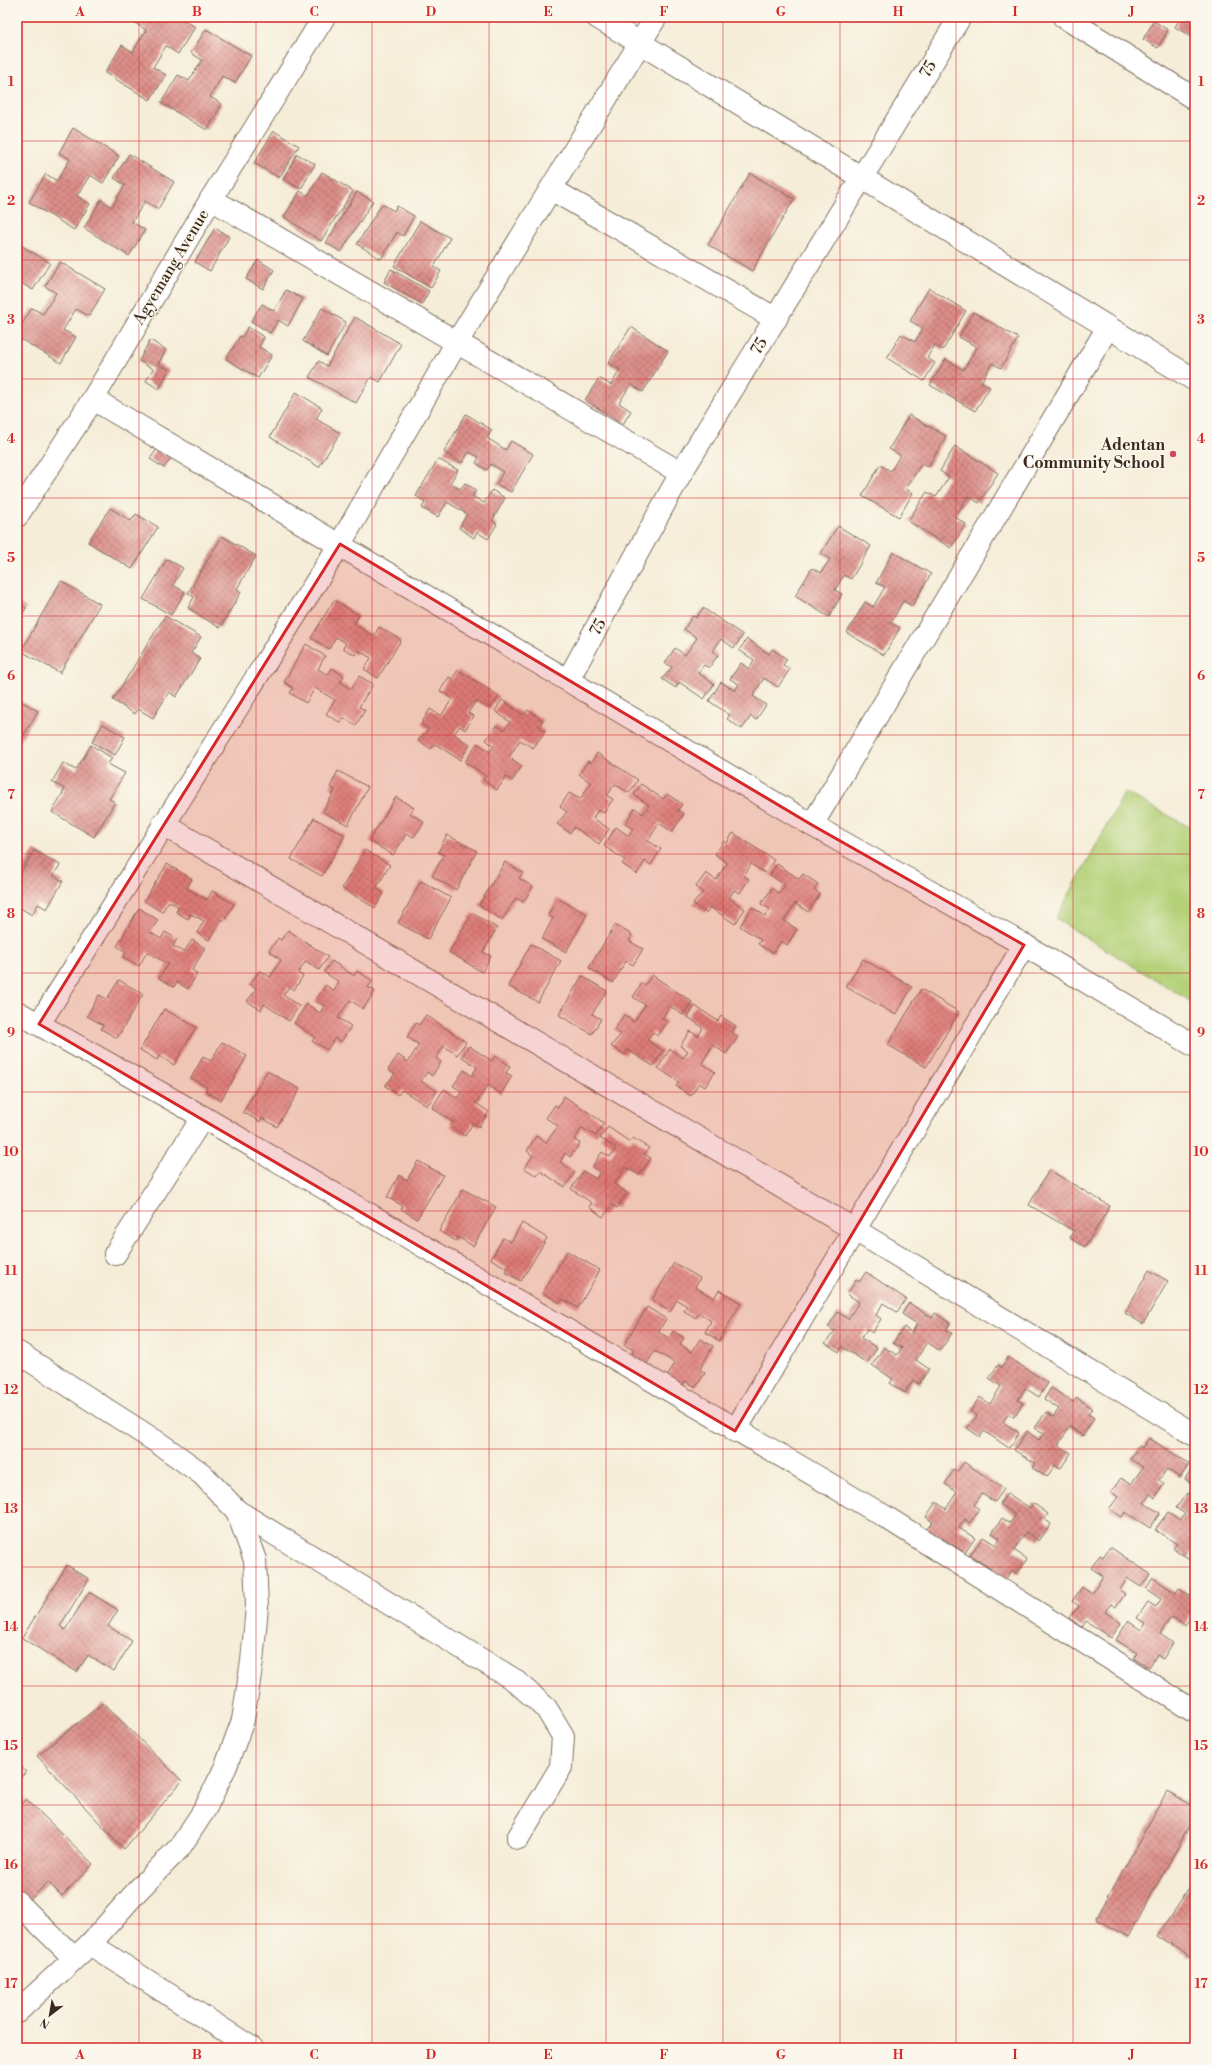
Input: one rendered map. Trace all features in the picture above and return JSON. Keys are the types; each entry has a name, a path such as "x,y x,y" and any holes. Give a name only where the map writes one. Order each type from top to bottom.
{"street":[{"name":"Agyemang Avenue","path":"17,516 94,399 212,199 324,17"},
{"path":"597,17 1195,380"},
{"path":"39,1024 163,824 340,544 457,342 656,17"},
{"name":"75","path":"568,680 681,473 863,178 960,17"},
{"path":"1064,17 1195,99"},
{"path":"551,189 776,319"},
{"path":"212,199 681,473"},
{"path":"812,825 1108,327"},
{"path":"94,399 812,825 1024,945 1195,1046"},
{"path":"163,824 855,1230 1195,1435"},
{"path":"735,1431 1024,945"},
{"path":"17,1012 203,1117 735,1431 884,1516 1195,1712"},
{"path":"115,1254 203,1117"},
{"path":"17,1352 202,1474 237,1511 513,1680 546,1708 563,1736 561,1767 518,1838"},
{"path":"17,2012 82,1951 180,1847 205,1809 226,1766 243,1720 252,1661 256,1607 255,1560 237,1511"},
{"path":"17,1902 82,1951 252,2048"}],"highlighted area":[{"path":"340,544 812,825 1024,945 735,1431 39,1024"}],"green space":[{"path":"1125,792 1195,830 1195,1004 1056,919"}],"building":[{"path":"139,17 179,17 195,27 178,54 166,46 153,67 166,75 150,100 105,73 122,45 133,52 146,30 135,23"},
{"path":"1181,17 1195,17 1195,39 1175,27"},
{"path":"1154,21 1168,30 1158,48 1143,39"},
{"path":"206,29 251,56 235,83 222,76 210,97 222,104 207,130 161,103 178,75 189,81 202,60 191,53"},
{"path":"73,128 119,156 103,183 90,175 77,196 90,204 74,230 29,202 46,174 57,181 70,159 59,153"},
{"path":"274,131 299,146 279,178 254,163"},
{"path":"129,154 174,182 158,209 145,201 132,222 145,230 129,256 84,228 101,200 112,207 125,185 114,178"},
{"path":"297,154 315,164 301,189 283,179"},
{"path":"322,172 353,191 321,241 284,217 300,191 308,196"},
{"path":"750,173 794,199 752,271 708,245"},
{"path":"357,192 373,201 341,252 326,243"},
{"path":"382,204 394,211 397,206 414,216 403,236 397,232 381,259 357,244"},
{"path":"420,221 450,238 434,267 441,271 431,288 394,266"},
{"path":"215,228 229,237 210,271 195,262"},
{"path":"17,243 50,263 33,290 21,283 17,288"},
{"path":"258,260 274,270 263,289 246,279"},
{"path":"60,262 105,289 89,316 76,309 63,330 76,337 61,363 17,337 17,332 32,308 43,314 56,293 45,286"},
{"path":"391,269 429,291 422,304 384,282"},
{"path":"929,288 966,311 943,350 935,345 927,358 935,363 924,381 887,358 901,334 915,342 923,328 910,321"},
{"path":"286,290 303,299 288,326 278,320 270,333 251,321 262,304 274,311"},
{"path":"322,308 346,322 327,356 303,341"},
{"path":"973,312 1018,338 1001,368 992,363 981,382 990,387 975,411 930,385 946,359 963,370 977,347 959,337"},
{"path":"355,317 401,344 380,382 371,377 356,403 309,377 319,361 327,366"},
{"path":"248,327 264,337 259,347 272,355 258,378 226,359 240,336 242,337"},
{"path":"631,327 668,351 643,392 631,384 619,403 631,411 623,424 585,400 599,378 611,385 620,370 608,363"},
{"path":"150,340 166,350 158,364 169,370 159,389 146,381 153,369 139,361"},
{"path":"296,392 322,408 316,419 340,433 319,467 270,437"},
{"path":"466,414 492,430 487,438 506,450 511,441 533,454 511,492 496,484 503,472 491,464 487,470 476,463 479,457 469,452 462,463 444,452"},
{"path":"909,415 946,436 928,467 921,464 906,489 913,493 899,517 862,496 880,465 891,471 900,455 889,449"},
{"path":"955,446 998,473 979,503 968,496 955,517 966,524 951,548 908,521 927,492 936,497 949,477 940,471"},
{"path":"157,449 171,458 164,468 150,459"},
{"path":"438,459 458,470 450,483 460,489 465,483 476,490 472,496 484,503 492,490 505,498 492,521 497,524 488,539 477,532 474,538 459,528 467,514 447,502 438,517 422,508 425,502 416,496"},
{"path":"110,508 131,521 136,514 158,527 132,569 88,542"},
{"path":"838,526 871,546 851,579 844,575 835,590 842,594 829,617 795,596 812,568 821,573 830,559 821,553"},
{"path":"222,536 256,556 237,589 241,592 220,628 188,608 194,597 188,593"},
{"path":"893,552 931,574 912,606 903,601 891,623 900,628 884,655 847,633 865,602 873,607 885,587 876,583"},
{"path":"167,559 183,568 173,585 185,592 171,615 143,599"},
{"path":"61,581 100,604 60,673 21,651"},
{"path":"334,600 359,615 354,624 374,636 379,627 401,640 378,678 364,669 371,658 358,650 355,655 343,648 346,643 336,637 329,649 311,638"},
{"path":"17,602 26,608 17,623"},
{"path":"703,608 743,635 734,648 721,639 713,651 718,655 709,668 704,665 698,673 714,684 704,699 679,682 676,688 662,679 672,667 665,663 675,648 685,655 697,638 684,629 693,616 696,618"},
{"path":"165,616 201,637 191,653 200,659 176,697 169,692 153,718 138,709 135,714 113,700"},
{"path":"747,639 769,654 772,649 787,659 783,665 790,669 778,687 764,678 753,696 766,705 756,720 751,716 742,729 727,719 730,715 709,701 721,682 735,691 739,684 730,679 741,663 749,669 754,660 739,650"},
{"path":"306,644 325,656 318,669 328,675 332,668 344,676 340,682 351,689 359,676 373,684 359,707 365,710 356,725 344,718 341,723 326,714 335,700 315,688 306,703 290,693 293,688 284,682"},
{"path":"458,670 499,696 490,709 476,701 468,713 474,716 465,730 460,726 454,734 470,745 460,760 435,744 431,749 418,740 428,729 421,724 430,709 441,716 452,699 440,691 449,677 452,679"},
{"path":"17,699 38,711 17,746"},
{"path":"502,700 524,715 528,710 543,720 539,727 545,731 533,748 520,740 509,757 522,766 512,781 506,777 497,790 483,780 486,776 465,762 477,743 490,752 494,746 486,740 496,725 504,730 510,722 495,711"},
{"path":"103,724 125,737 115,755 92,742"},
{"path":"91,745 112,758 108,764 125,773 109,799 115,802 94,837 52,812 65,789 52,782 63,763 76,770"},
{"path":"597,753 638,780 629,793 615,784 607,796 613,799 604,813 598,810 593,818 609,829 599,844 574,827 570,833 557,824 567,812 560,807 569,793 580,799 591,783 579,774 588,761 591,763"},
{"path":"338,771 368,787 348,825 323,812 335,790 330,787"},
{"path":"641,784 663,799 667,794 682,804 678,810 684,814 672,832 659,823 648,841 661,849 651,865 645,861 637,874 622,864 625,860 604,846 616,827 629,836 633,829 625,824 635,808 643,814 649,805 634,795"},
{"path":"396,797 414,808 410,813 424,822 414,837 407,833 393,855 369,841"},
{"path":"314,818 345,835 322,876 291,859"},
{"path":"733,833 774,860 765,873 751,864 744,876 749,879 740,893 734,890 729,898 745,909 735,924 710,907 706,913 693,904 703,892 696,887 706,873 716,880 727,863 715,854 724,841 727,843"},
{"path":"447,835 477,851 456,890 432,876 444,855 438,852"},
{"path":"34,850 60,865 53,876 63,881 47,909 38,904 32,915 17,906 17,879"},
{"path":"365,850 390,865 376,888 384,893 375,908 342,888"},
{"path":"505,862 523,873 519,878 533,887 523,902 516,898 502,920 479,905"},
{"path":"167,864 192,879 187,888 207,900 212,891 234,904 224,921 221,919 209,940 197,933 204,921 191,914 188,919 176,912 179,907 169,901 162,912 144,901"},
{"path":"777,864 799,879 803,874 818,884 814,890 820,894 808,912 795,903 784,921 797,929 787,945 781,941 773,953 758,944 761,940 740,926 752,907 765,916 770,909 761,904 772,888 779,894 785,885 770,875"},
{"path":"421,881 451,898 428,939 398,923"},
{"path":"557,898 587,914 566,952 542,939 553,918 548,915"},
{"path":"139,908 158,920 150,932 161,939 165,932 177,939 173,946 184,952 192,940 205,948 192,970 197,974 188,989 177,982 174,987 159,978 168,964 147,952 139,966 123,957 126,952 117,946"},
{"path":"472,913 497,928 483,952 491,956 482,972 449,952"},
{"path":"615,925 632,935 629,941 643,949 633,965 626,961 613,983 589,968"},
{"path":"288,930 328,957 319,970 306,961 298,973 303,976 294,990 289,987 283,995 299,1006 289,1021 264,1004 261,1010 247,1001 257,989 250,984 260,970 270,977 281,960 269,951 278,938 281,940"},
{"path":"531,944 561,961 538,1002 508,986"},
{"path":"863,959 912,987 896,1015 846,987"},
{"path":"332,961 354,976 357,971 373,981 368,987 375,991 363,1009 350,1000 338,1018 351,1026 341,1042 335,1038 327,1050 312,1041 315,1037 294,1023 307,1004 320,1013 324,1006 315,1001 326,985 334,991 339,982 324,972"},
{"path":"652,975 692,1002 683,1015 670,1006 662,1018 667,1022 658,1036 653,1032 647,1040 663,1051 653,1066 628,1050 625,1055 611,1046 621,1034 614,1030 624,1015 634,1022 645,1005 633,997 642,983 645,985"},
{"path":"582,976 607,991 592,1014 601,1019 592,1034 559,1015"},
{"path":"119,980 143,994 117,1038 101,1029 103,1025 87,1016 99,995 107,999"},
{"path":"921,989 959,1012 926,1067 888,1045"},
{"path":"695,1006 718,1021 721,1016 736,1026 732,1032 738,1037 726,1054 713,1045 702,1063 715,1072 705,1087 699,1083 691,1096 676,1086 679,1082 658,1068 670,1049 683,1058 688,1051 680,1046 690,1031 698,1036 703,1028 688,1017"},
{"path":"164,1009 196,1027 174,1065 159,1056 157,1060 140,1050"},
{"path":"426,1015 466,1042 457,1055 444,1046 436,1058 441,1062 432,1076 427,1072 421,1081 437,1091 427,1106 402,1090 398,1095 385,1086 395,1074 388,1070 398,1055 408,1062 419,1045 407,1037 416,1023 419,1025"},
{"path":"222,1042 247,1056 221,1100 205,1091 207,1087 191,1078 203,1057 211,1061"},
{"path":"469,1046 492,1061 495,1056 510,1066 506,1073 512,1076 501,1094 488,1085 476,1103 489,1112 479,1127 473,1123 465,1136 450,1126 453,1122 432,1108 444,1089 457,1098 462,1091 453,1086 464,1070 472,1076 477,1067 462,1057"},
{"path":"267,1071 300,1089 277,1127 262,1118 260,1122 243,1112"},
{"path":"564,1096 604,1123 596,1136 582,1128 574,1140 580,1143 570,1157 565,1153 560,1162 575,1172 565,1187 540,1171 537,1176 524,1168 533,1156 527,1151 536,1136 546,1143 558,1126 546,1118 555,1105 558,1107"},
{"path":"608,1127 630,1142 633,1138 649,1148 644,1154 651,1158 639,1175 626,1167 614,1184 627,1193 617,1208 612,1205 603,1217 589,1207 592,1203 571,1189 583,1171 596,1179 600,1172 592,1167 602,1152 610,1157 616,1148 600,1138"},
{"path":"418,1161 443,1175 417,1219 401,1209 403,1206 387,1197 399,1175 407,1180"},
{"path":"1049,1170 1110,1206 1085,1247 1070,1238 1074,1231 1029,1205"},
{"path":"463,1189 496,1207 473,1246 458,1237 456,1241 439,1231"},
{"path":"522,1223 547,1238 521,1281 505,1272 507,1268 491,1259 503,1238 511,1242"},
{"path":"567,1251 600,1270 578,1308 563,1299 560,1303 543,1293"},
{"path":"674,1263 700,1278 695,1287 714,1298 719,1290 741,1303 719,1341 705,1332 711,1321 699,1313 696,1318 684,1311 687,1306 677,1300 670,1312 652,1300"},
{"path":"1149,1270 1168,1281 1143,1324 1125,1313"},
{"path":"866,1272 906,1299 897,1312 883,1303 876,1315 881,1319 872,1333 867,1329 861,1338 877,1348 867,1363 842,1347 839,1352 825,1343 835,1331 828,1327 838,1312 848,1319 859,1302 847,1294 856,1280 859,1282"},
{"path":"909,1303 932,1318 935,1313 950,1323 946,1330 952,1333 940,1351 927,1342 916,1360 929,1369 919,1384 913,1380 905,1393 890,1383 893,1379 872,1365 884,1347 897,1355 902,1348 893,1343 904,1327 912,1333 917,1324 902,1314"},
{"path":"647,1307 666,1319 658,1332 669,1338 673,1331 684,1338 680,1344 692,1352 700,1339 713,1346 700,1369 705,1373 696,1387 685,1381 682,1386 667,1377 675,1363 655,1351 646,1365 631,1356 634,1350 624,1345"},
{"path":"1008,1357 1048,1383 1039,1397 1025,1388 1018,1400 1023,1403 1014,1417 1008,1414 1003,1422 1019,1433 1009,1448 984,1431 980,1437 967,1428 977,1416 970,1411 980,1397 990,1404 1001,1386 989,1378 998,1365 1001,1367"},
{"path":"1051,1388 1073,1402 1077,1398 1092,1408 1088,1414 1094,1418 1083,1436 1070,1427 1058,1445 1071,1453 1061,1468 1055,1465 1047,1477 1032,1468 1035,1463 1014,1450 1027,1431 1039,1440 1044,1433 1035,1428 1046,1412 1053,1417 1059,1409 1044,1399"},
{"path":"1149,1438 1189,1464 1180,1478 1167,1469 1159,1480 1164,1484 1155,1498 1150,1494 1144,1503 1160,1513 1150,1528 1125,1512 1122,1517 1109,1509 1118,1497 1111,1492 1121,1478 1131,1484 1143,1467 1130,1459 1139,1446 1142,1448"},
{"path":"964,1462 1004,1489 995,1502 982,1494 974,1505 979,1509 970,1523 965,1519 959,1528 975,1538 965,1553 940,1537 937,1542 923,1533 933,1522 926,1517 936,1502 946,1509 957,1492 945,1484 954,1470 957,1472"},
{"path":"1192,1468 1195,1470 1195,1486 1185,1479"},
{"path":"1007,1493 1030,1508 1033,1503 1048,1514 1044,1519 1051,1524 1039,1541 1026,1532 1014,1550 1027,1559 1017,1574 1012,1570 1003,1583 988,1573 991,1569 970,1555 983,1537 996,1545 1000,1538 992,1533 1002,1518 1010,1523 1016,1515 1000,1504"},
{"path":"1187,1493 1195,1498 1195,1547 1188,1558 1173,1548 1177,1544 1155,1530 1168,1512 1180,1520 1185,1514 1176,1508"},
{"path":"1110,1547 1150,1574 1141,1587 1127,1578 1120,1590 1125,1594 1116,1607 1111,1604 1105,1612 1121,1623 1111,1638 1086,1621 1082,1627 1069,1618 1079,1606 1072,1601 1082,1587 1092,1594 1103,1576 1091,1568 1100,1555 1103,1557"},
{"path":"67,1565 89,1579 60,1626 65,1630 89,1592 118,1610 108,1626 132,1641 114,1671 88,1655 77,1672 22,1638"},
{"path":"1153,1578 1176,1593 1179,1588 1194,1598 1190,1604 1195,1608 1195,1610 1185,1626 1171,1617 1160,1634 1173,1643 1163,1659 1157,1655 1149,1667 1134,1658 1137,1653 1116,1640 1128,1621 1141,1630 1145,1623 1137,1618 1148,1602 1156,1607 1161,1599 1146,1589"},
{"path":"103,1703 182,1781 124,1849 37,1756"},
{"path":"17,1762 26,1772 17,1782"},
{"path":"1167,1791 1195,1807 1195,1816 1128,1937 1096,1919"},
{"path":"26,1799 93,1864 62,1896 48,1882 29,1901 17,1890 17,1808"},
{"path":"1195,1878 1195,1953 1191,1958 1157,1936"}],"place":[{"name":"Adentan Community School","path":"1173,454"}]}
